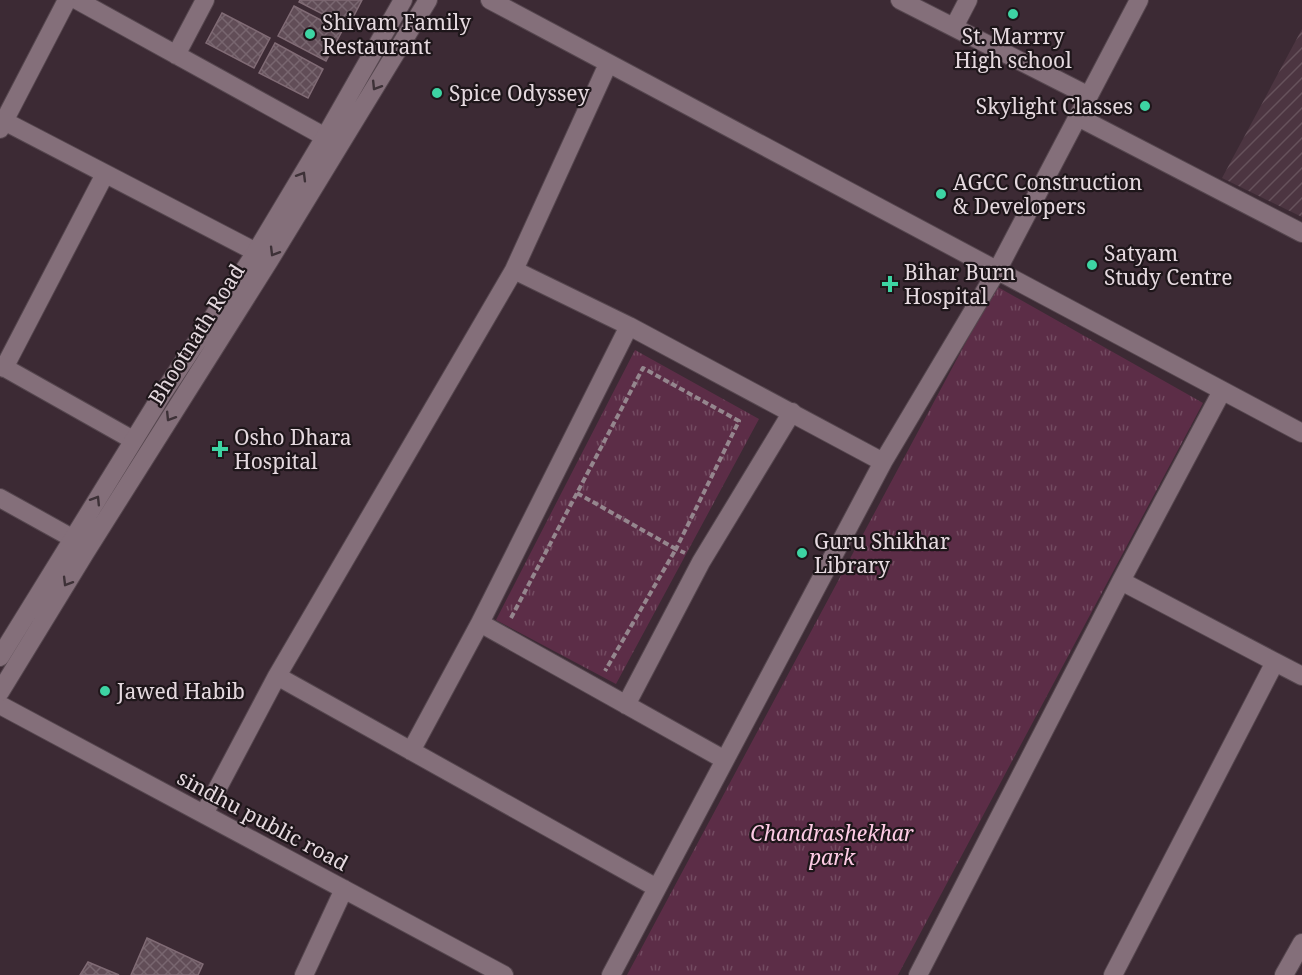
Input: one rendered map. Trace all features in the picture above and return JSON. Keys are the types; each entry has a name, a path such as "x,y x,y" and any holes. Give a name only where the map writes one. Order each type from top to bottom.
{"street":[{"path":"67,0 7,97 2,125 105,174 256,252"},
{"path":"77,0 332,141"},
{"path":"176,55 205,0"},
{"name":"Bhootnath Road","path":"0,692 85,552 269,261 403,0"},
{"name":"Bhootnath Road","path":"0,657 72,538 256,252 428,0"},
{"path":"490,0 1302,433"},
{"path":"900,0 1089,96"},
{"path":"954,27 968,0"},
{"path":"611,975 883,462 998,269 1139,0"},
{"path":"204,814 277,676 514,270 608,64"},
{"path":"1078,117 1302,233"},
{"path":"105,174 2,366 134,440"},
{"path":"514,270 629,326 883,462"},
{"path":"411,751 480,623 629,326"},
{"path":"918,975 1121,581 1222,391"},
{"path":"626,705 701,562 792,412"},
{"path":"0,498 72,538 85,552"},
{"path":"1121,581 1302,676"},
{"path":"480,623 725,760"},
{"path":"1113,975 1275,662"},
{"path":"277,676 657,888"},
{"name":"sindhu public road","path":"0,705 504,975"},
{"path":"304,975 344,889"},
{"path":"1284,975 1302,943"}],"path":[{"path":"519,623 510,619 643,368 740,421 676,549 606,671 597,667"},
{"path":"577,493 701,562"}],"shaded area":[{"path":"1302,29 1302,217 1222,178"}],"green space":[{"name":"Chandrashekhar park","path":"996,286 1203,403 898,975 627,975"},
{"path":"635,350 759,419 616,684 496,620"}],"building":[{"path":"300,0 362,0 348,27 299,2"},
{"name":"Shivam Family Restaurant","path":"294,6 342,31 326,61 278,36"},
{"path":"222,13 270,38 254,68 206,43"},
{"path":"275,43 323,69 308,98 259,73"},
{"path":"147,938 203,964 198,975 131,975"},
{"path":"88,962 119,975 80,975"}],"place":[{"name":"St. Marrry High school","path":"1013,14"},
{"name":"Shivam Family Restaurant","path":"310,34"},
{"name":"Spice Odyssey","path":"437,93"},
{"name":"Skylight Classes","path":"1145,106"},
{"name":"AGCC Construction & Developers","path":"941,194"},
{"name":"Satyam Study Centre","path":"1092,265"},
{"name":"Bihar Burn Hospital","path":"890,284"},
{"name":"Osho Dhara Hospital","path":"220,449"},
{"name":"Guru Shikhar Library","path":"802,553"},
{"name":"Jawed Habib","path":"105,691"}]}
